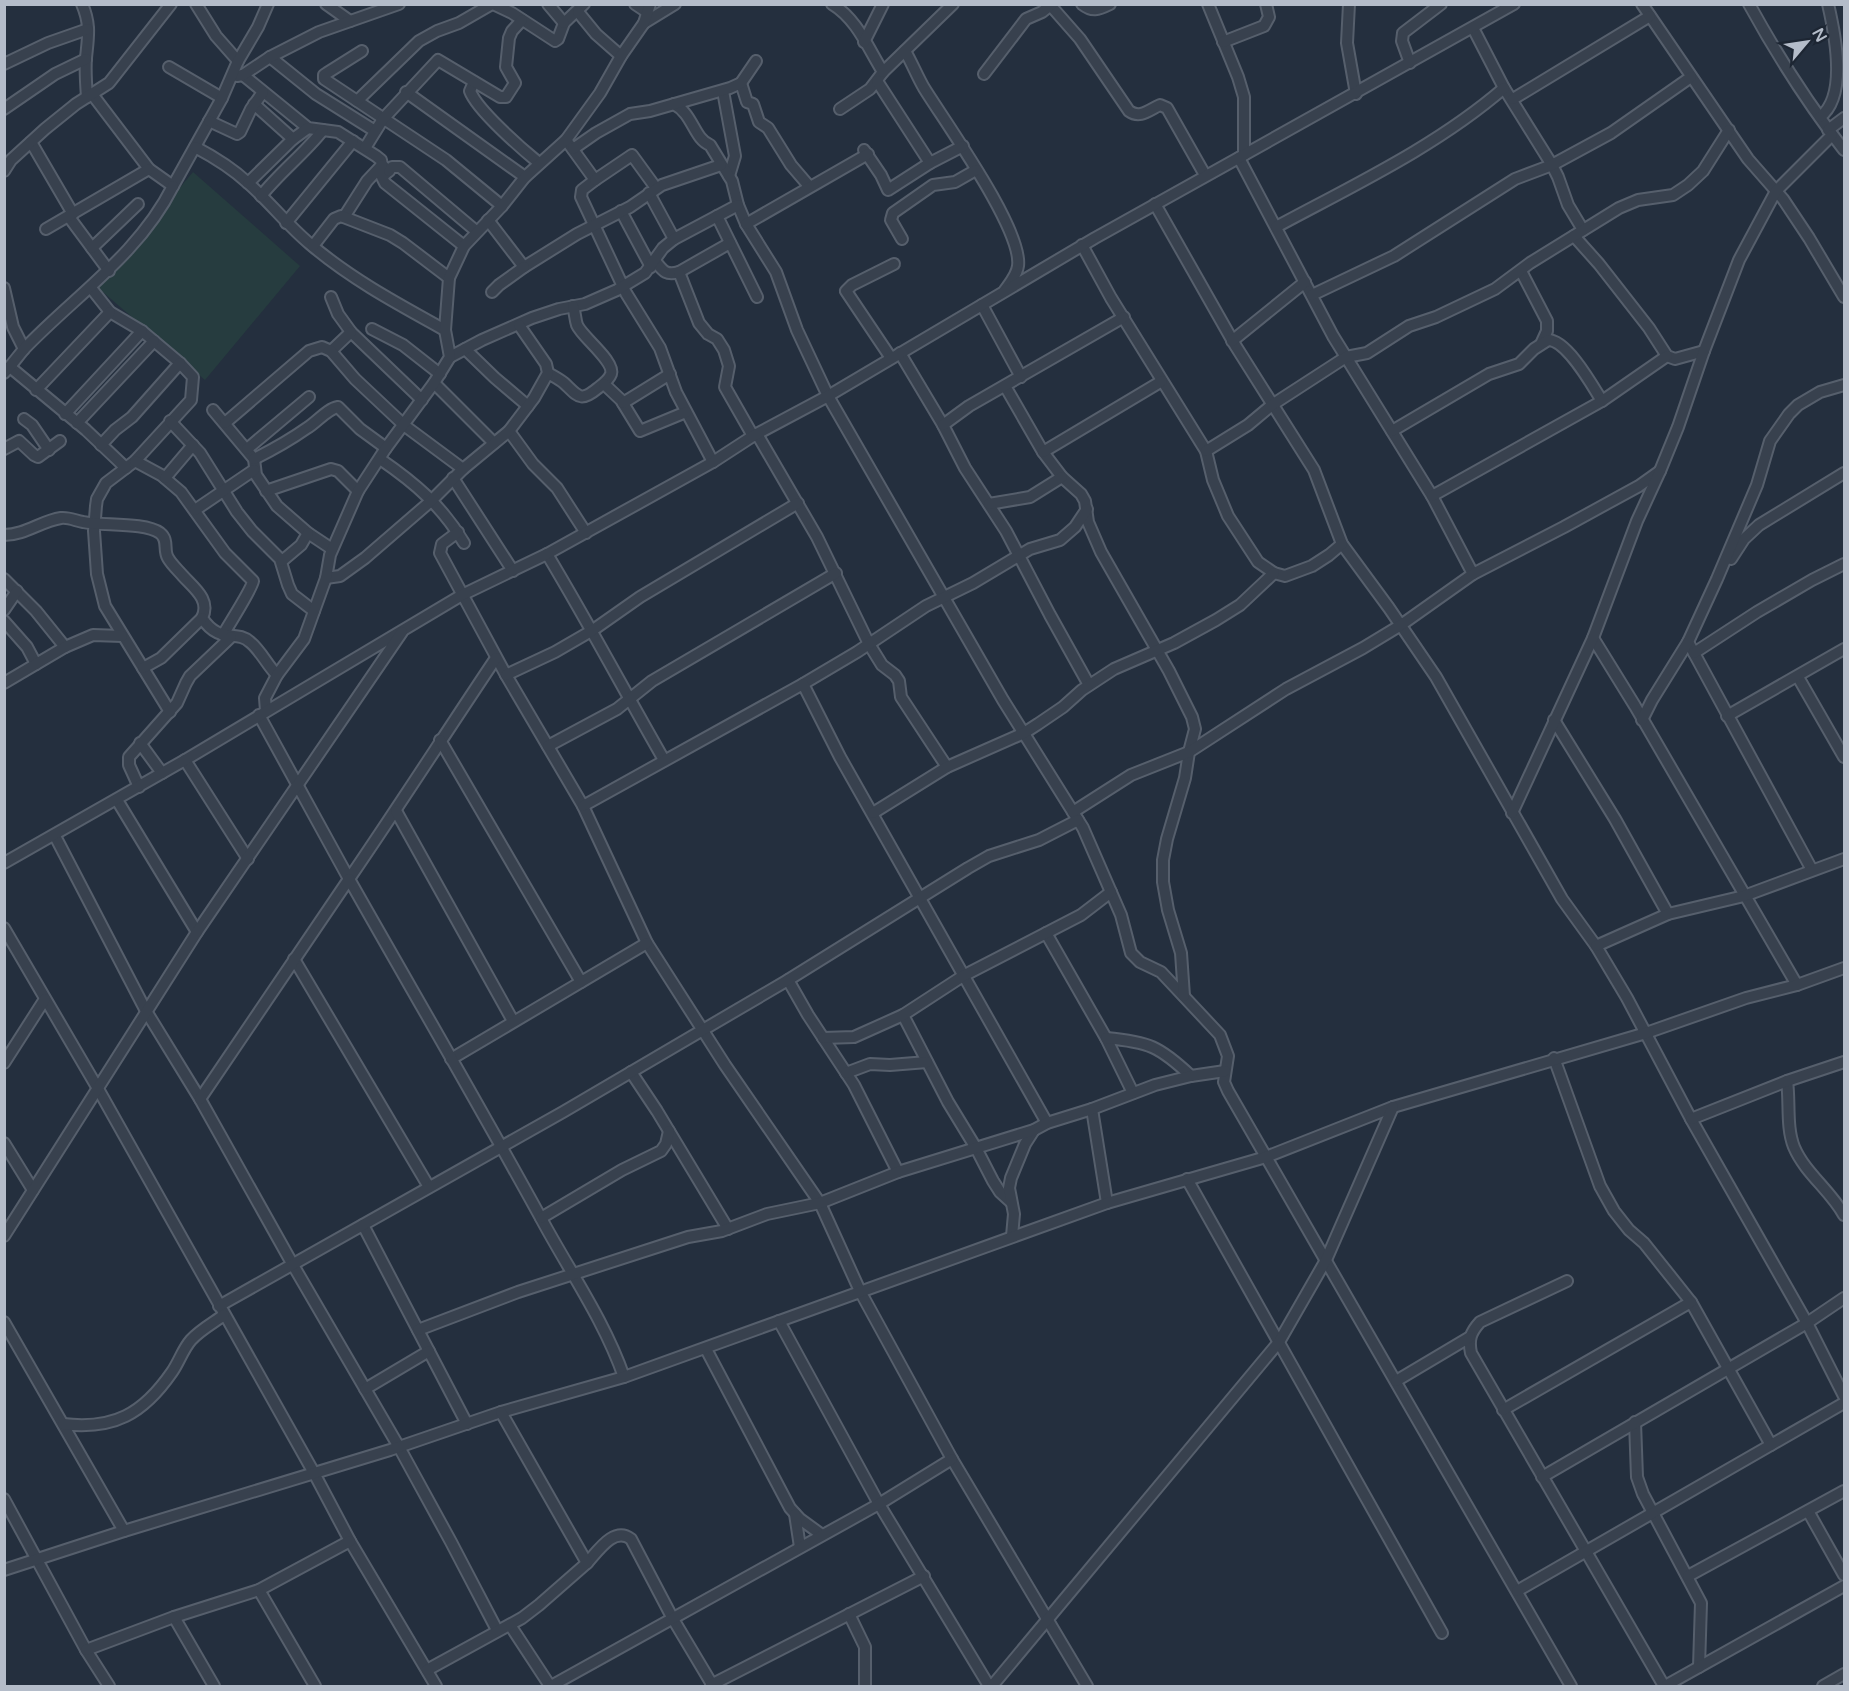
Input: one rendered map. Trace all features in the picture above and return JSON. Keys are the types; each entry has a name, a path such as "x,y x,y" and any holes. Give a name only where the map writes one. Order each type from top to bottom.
{"street":[{"path":"82,4 89,41 86,59 89,96 149,169 173,186"},
{"path":"4,171 11,160 65,112 109,83 119,73 171,4"},
{"path":"196,4 216,36 238,61"},
{"path":"126,468 77,423 7,370 24,349 109,271 141,238 222,98 238,61 258,27 268,4"},
{"path":"326,4 356,15"},
{"path":"231,76 243,75 270,57 356,15 399,4"},
{"path":"357,101 419,41 493,4 554,40 558,39 564,23 581,8 596,34 621,56"},
{"path":"548,4 564,23"},
{"path":"635,4 647,13"},
{"path":"569,144 647,13 675,4"},
{"path":"832,4 850,18 857,27 880,77 930,163"},
{"path":"864,42 883,4"},
{"path":"840,109 864,93 953,4"},
{"path":"1082,4 1092,11 1110,4"},
{"path":"1208,4 1244,97 1241,156 1276,227 1346,357 1432,496 1473,574"},
{"path":"1223,42 1264,26 1269,17 1266,4"},
{"path":"1349,4 1347,44 1356,94"},
{"path":"1410,63 1402,41 1403,33 1441,4"},
{"path":"4,863 117,800 462,595 547,554 713,462 755,435 828,396 1082,245 1514,4"},
{"path":"1642,4 1748,159 1776,191 1809,238 1845,297"},
{"path":"1749,4 1769,42 1830,132 1845,150"},
{"path":"1820,117 1829,107 1836,78 1836,39 1828,4"},
{"path":"984,74 1026,19 1052,5 1080,39 1130,111 1140,115 1160,105 1167,108 1205,176"},
{"path":"1512,99 1650,16"},
{"path":"365,148 383,118 438,60 503,98 515,86 515,80 506,67 508,39 522,20"},
{"path":"1473,28 1504,88 1552,165 1578,233 1599,264 1649,328 1667,356 1675,359 1704,351"},
{"path":"4,64 48,43 88,29"},
{"path":"362,51 324,77 461,171 502,206"},
{"path":"905,51 923,86 963,146 1009,228 1018,264 1015,275 1004,292"},
{"path":"270,57 316,94 375,131"},
{"path":"4,109 55,74 86,59"},
{"path":"450,357 445,330 449,278 464,246 539,163 569,144 596,133 630,114 723,91 741,83 756,61"},
{"path":"169,67 222,98"},
{"path":"243,75 308,128 338,132 381,160 385,168 383,180 464,246"},
{"path":"1312,295 1394,256 1442,228 1515,179 1552,165 1611,133 1691,77"},
{"path":"474,82 470,91 472,96 496,123 539,163"},
{"path":"741,83 747,102 753,104 759,122 770,129 791,165 809,186"},
{"path":"1276,227 1388,167 1454,127 1470,117 1504,88"},
{"path":"723,91 735,156 729,176"},
{"path":"209,121 237,134 263,92"},
{"path":"406,92 525,177"},
{"path":"254,104 293,140"},
{"path":"674,104 686,112 729,176 746,224 776,272 797,330 828,396 1024,733 1076,816 1121,915 1133,957 1161,972 1220,1035 1228,1056 1225,1084 1571,1686"},
{"path":"1512,813 1593,638 1637,521 1678,427 1739,260 1776,191 1845,118"},
{"path":"248,183 308,128"},
{"path":"261,196 323,130"},
{"path":"1206,451 1346,357 1375,350 1403,329 1436,317 1487,293 1628,203 1673,195 1703,171 1730,130"},
{"path":"286,223 353,141"},
{"path":"31,142 71,216 109,271"},
{"path":"569,144 595,180"},
{"path":"746,224 866,152 888,190 930,163 963,146"},
{"path":"195,147 217,159 248,183 286,223 313,246 376,292 445,330"},
{"path":"674,239 653,190 632,155 585,187 580,195 623,287 660,348 686,412 713,462"},
{"path":"492,292 524,267 653,190 721,165"},
{"path":"344,217 367,181 385,168 400,167 476,231"},
{"path":"45,229 149,169"},
{"path":"902,239 891,220 892,213 933,185 956,182 976,170"},
{"path":"404,198 419,183"},
{"path":"92,248 138,204"},
{"path":"1155,204 1232,341 1314,470 1342,544 1436,677 1562,899 1596,946 1807,1323 1845,1396"},
{"path":"624,1377 597,1313 573,1275 297,786 262,713 265,698 277,675 300,647 326,578 332,549 358,491 386,448 405,426 450,357 548,312 597,300 623,287 653,264 663,248 674,239 738,205"},
{"path":"621,211 653,264 665,273 679,272 730,243"},
{"path":"313,246 334,219 338,216 344,217 403,243 449,278"},
{"path":"717,216 757,297"},
{"path":"488,220 524,267"},
{"path":"1082,245 1111,298 1206,451 1213,480 1228,516 1257,562 1274,573 1285,576 1329,555 1342,544"},
{"path":"894,264 852,285 846,291 896,356 943,425 965,468 1019,556 1089,685"},
{"path":"1392,431 1489,374 1519,364 1542,342 1547,331 1547,321 1521,271"},
{"path":"679,272 695,315 705,331 717,339 724,350 729,366 725,387 798,503 836,573 869,644 882,665 899,681 901,697 946,767"},
{"path":"1232,341 1305,282"},
{"path":"4,288 13,327 24,349"},
{"path":"91,288 110,312 142,331 193,377 192,397 135,461 106,483 96,506 97,574 105,606 170,712"},
{"path":"331,297 338,314 351,332 422,400"},
{"path":"982,305 1021,377"},
{"path":"548,373 563,382 574,394 582,397 589,396 604,384 611,374 611,369 599,351 578,326 573,306"},
{"path":"36,390 110,312"},
{"path":"943,425 969,406 1124,317"},
{"path":"326,578 340,576 365,558 431,501 463,469 509,431 528,406 548,373 546,364 519,325"},
{"path":"372,329 403,345 437,378 494,443"},
{"path":"65,414 142,331"},
{"path":"330,351 351,332"},
{"path":"1542,342 1554,340 1560,343 1602,401"},
{"path":"77,423 154,341"},
{"path":"225,423 309,351 322,347 330,351 354,379 405,426 463,469"},
{"path":"465,349 528,406"},
{"path":"1432,496 1602,401 1667,356"},
{"path":"101,446 115,430 132,417 180,363"},
{"path":"623,403 670,374"},
{"path":"1042,452 1162,381"},
{"path":"604,384 623,403 641,431 686,412"},
{"path":"1642,720 1688,642 1717,579 1757,485 1770,441 1789,414 1807,399 1827,389 1845,385"},
{"path":"1005,386 1042,452 1062,477 1081,494 1087,509 1088,522 1101,552 1192,717 1195,729 1185,778 1163,860 1163,882 1168,910 1181,953 1184,996"},
{"path":"247,449 309,397"},
{"path":"195,510 254,464 338,407 360,429 386,448"},
{"path":"213,410 247,449 266,491 285,514 332,549"},
{"path":"24,419 32,424 49,450"},
{"path":"170,422 193,445 252,531 282,561 290,590 296,598 314,611"},
{"path":"509,431 528,459 557,488 586,533"},
{"path":"4,449 19,441 38,457 60,441"},
{"path":"165,478 193,445"},
{"path":"380,459 411,480 458,532 464,543"},
{"path":"135,461 165,478 181,492 225,553 253,581 252,587 237,609 227,636 190,676 177,703 129,757 129,765 139,787"},
{"path":"266,491 331,469 338,471 358,491"},
{"path":"63,1424 100,1425 126,1417 144,1406 173,1371 190,1341 222,1310 292,1264 502,1146 788,980 988,856 1029,844 1076,816 1131,775 1189,752 1286,690 1401,625 1473,574 1639,486 1660,471"},
{"path":"1717,579 1744,539 1759,525 1845,473"},
{"path":"989,504 1030,497 1062,477"},
{"path":"453,478 513,571"},
{"path":"506,675 555,652 593,630 640,597 798,503"},
{"path":"583,806 804,684 869,644 902,620 1019,556 1067,535 1087,509"},
{"path":"4,535 20,534 59,518 68,517 84,522 147,529 164,536 169,560 202,597 205,608 202,618 161,658 143,668"},
{"path":"458,532 442,544 440,553 453,573 462,595 496,658 583,806 647,943 820,1203 860,1291 952,1459 1087,1686"},
{"path":"282,561 301,545 309,533"},
{"path":"547,554 593,630 664,760"},
{"path":"1694,653 1766,607 1845,564"},
{"path":"548,746 617,709 652,681 836,573"},
{"path":"873,813 946,767 1024,733 1050,717 1089,685 1114,669 1216,621 1232,611 1274,573"},
{"path":"4,579 65,647"},
{"path":"4,610 17,591"},
{"path":"202,618 208,627 227,636 251,642 277,675"},
{"path":"4,621 27,647 36,664"},
{"path":"4,1236 197,932 404,629"},
{"path":"4,683 65,647 93,635 122,636"},
{"path":"1593,638 1797,985"},
{"path":"1688,642 1812,870"},
{"path":"1727,716 1845,649"},
{"path":"200,1099 396,811 440,740 496,658"},
{"path":"1798,677 1842,745 1845,757"},
{"path":"804,684 840,757 1047,1123"},
{"path":"1554,720 1615,819 1668,914"},
{"path":"440,740 581,982"},
{"path":"140,743 162,773"},
{"path":"185,760 248,859"},
{"path":"117,800 197,932"},
{"path":"396,811 513,1022"},
{"path":"55,836 146,1011 200,1099 292,1264 399,1447 452,1542 497,1630"},
{"path":"1596,946 1668,914 1744,896 1845,859"},
{"path":"823,1038 854,1037 903,1015 963,976 1082,915 1111,892"},
{"path":"4,928 97,1087 350,1541 436,1686"},
{"path":"1046,933 1106,1038 1133,1093"},
{"path":"451,1059 647,943"},
{"path":"294,959 429,1187"},
{"path":"4,1570 399,1447 501,1412 624,1377 1107,1203 1266,1156 1392,1107 1646,1033 1746,998 1797,985 1845,968"},
{"path":"788,980 846,1073 898,1172"},
{"path":"4,1063 45,999"},
{"path":"903,1015 1000,1192 1011,1202"},
{"path":"1106,1038 1132,1040 1159,1048 1191,1076"},
{"path":"1554,1058 1596,1176 1614,1211 1629,1230 1644,1243 1691,1302 1771,1445"},
{"path":"846,1073 870,1064 927,1062"},
{"path":"1691,1119 1787,1081 1845,1062"},
{"path":"418,1330 518,1292 688,1237 713,1234 767,1214 820,1203 898,1172 1034,1130 1047,1123 1155,1085 1225,1071"},
{"path":"631,1072 728,1229"},
{"path":"1787,1081 1789,1122 1794,1146 1806,1166 1845,1215"},
{"path":"779,1321 879,1504 990,1686 1279,1342 1326,1260 1392,1107"},
{"path":"1092,1109 1107,1203"},
{"path":"1012,1236 1014,1214 1009,1188 1011,1178 1025,1144 1034,1130"},
{"path":"541,1218 622,1170 661,1151 666,1144 669,1131"},
{"path":"4,1143 33,1190"},
{"path":"1187,1179 1442,1633"},
{"path":"363,1225 467,1424"},
{"path":"1567,1281 1480,1322 1473,1329 1470,1338 1471,1353 1665,1686 1845,1586"},
{"path":"1542,1478 1807,1323 1845,1298"},
{"path":"1503,1410 1691,1302"},
{"path":"4,1322 124,1531"},
{"path":"1396,1381 1470,1338"},
{"path":"706,1348 795,1514 800,1547"},
{"path":"365,1389 429,1351"},
{"path":"1517,1591 1845,1403"},
{"path":"501,1412 586,1563"},
{"path":"1635,1422 1637,1477 1652,1513 1688,1576 1701,1604 1699,1667"},
{"path":"510,1625 551,1686 879,1504 952,1459"},
{"path":"1688,1576 1845,1491"},
{"path":"4,1499 86,1650 109,1686"},
{"path":"1808,1511 1845,1575"},
{"path":"795,1514 822,1535"},
{"path":"427,1670 497,1630 510,1625 539,1605 619,1534 631,1539 673,1619 712,1686 924,1576"},
{"path":"86,1650 174,1617 259,1590 350,1541"},
{"path":"259,1590 315,1686"},
{"path":"849,1614 865,1647 864,1686"},
{"path":"174,1617 214,1686"},
{"path":"1822,1686 1845,1674"}],"green space":[{"path":"193,172 300,266 205,380 97,287"}]}
